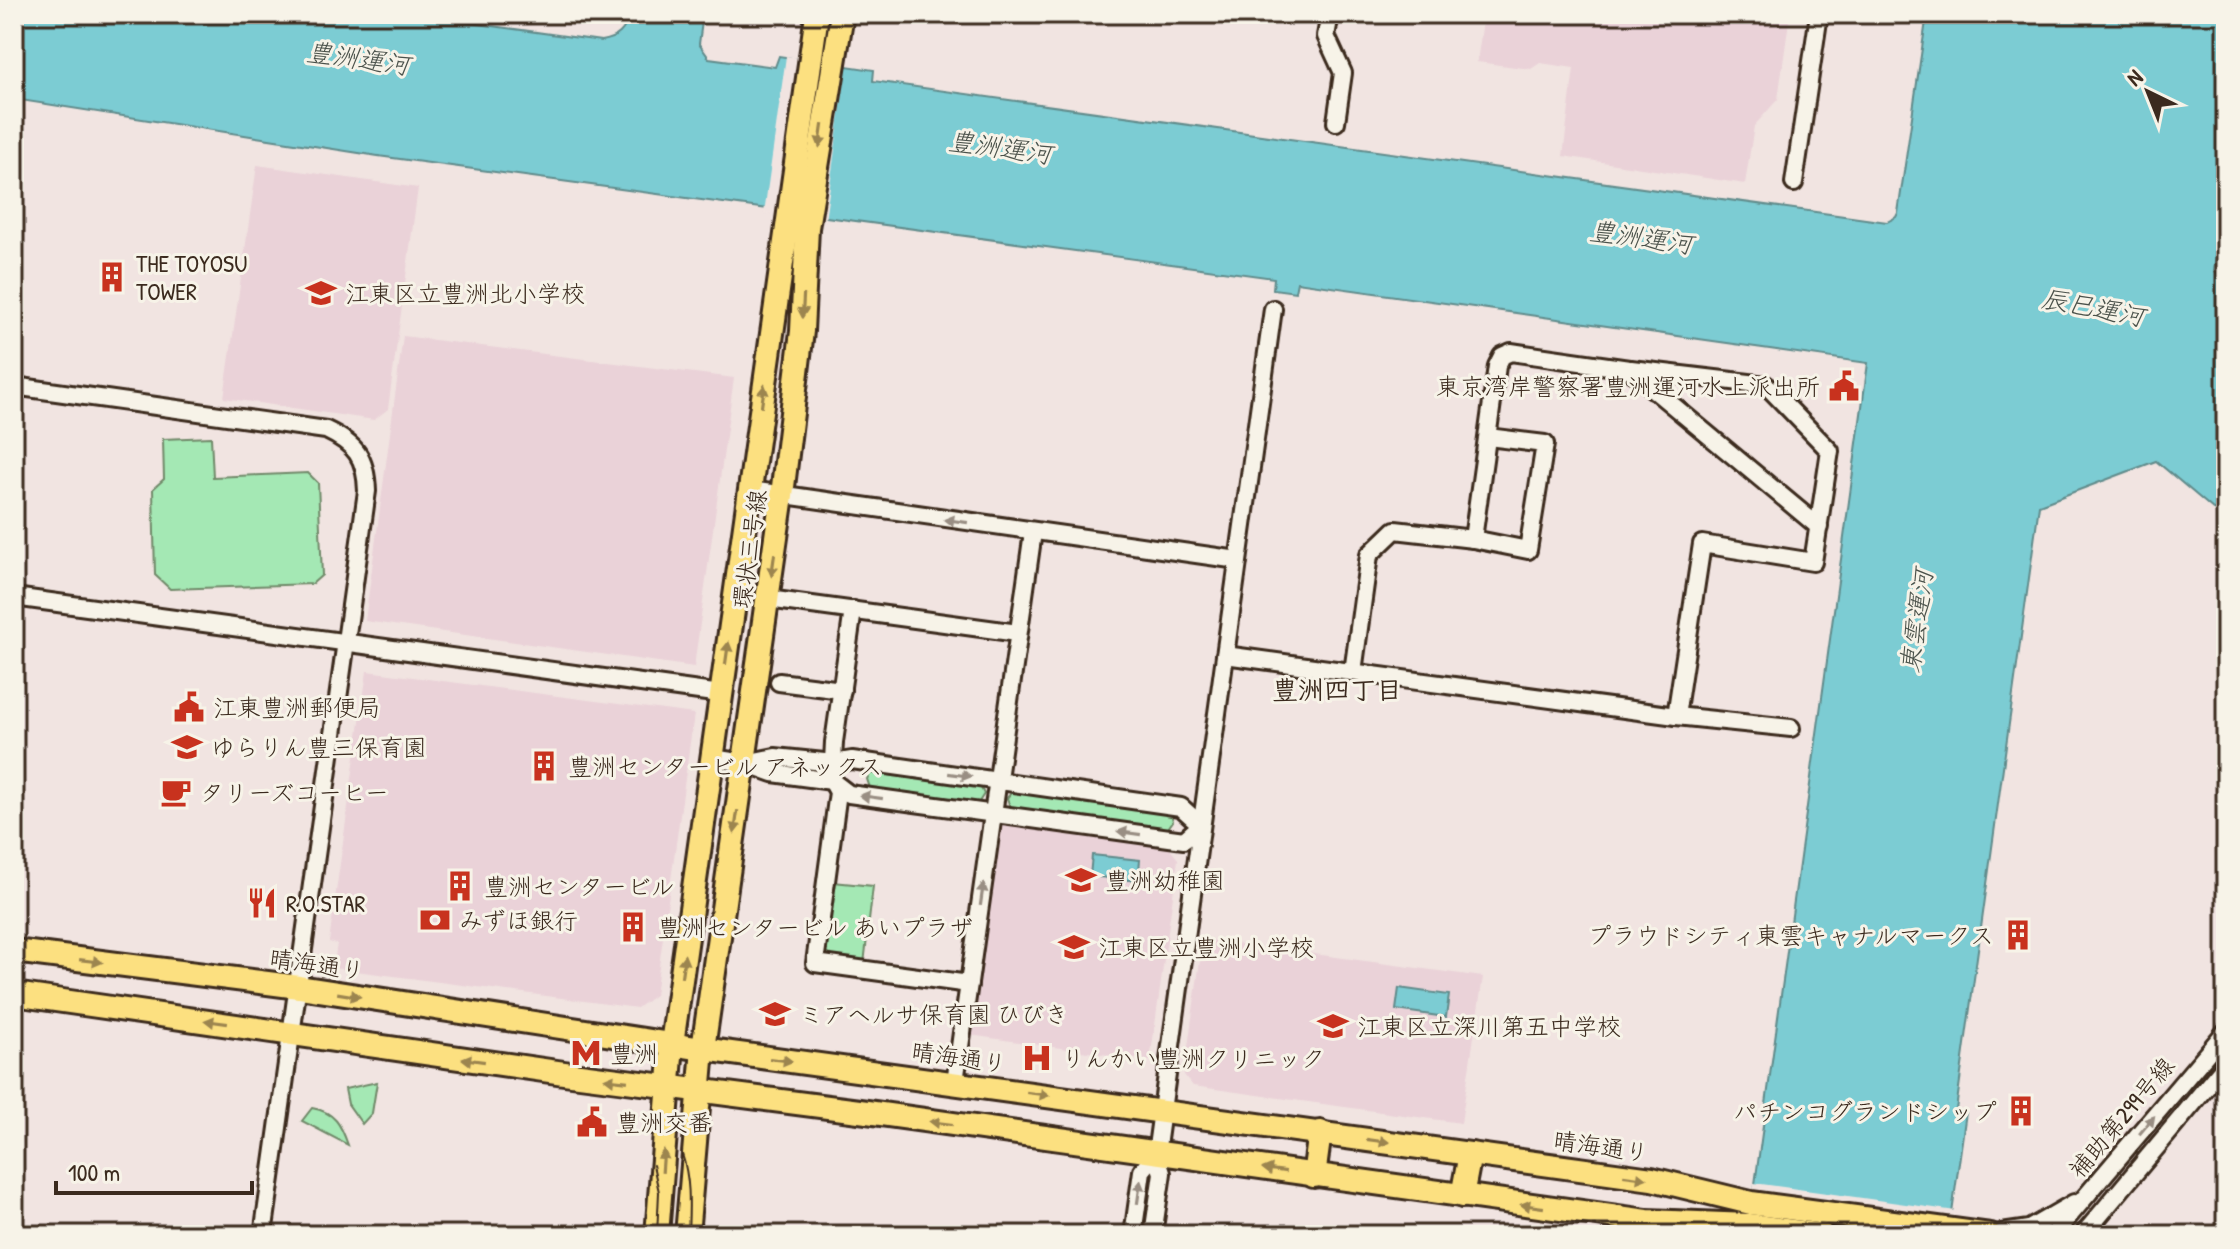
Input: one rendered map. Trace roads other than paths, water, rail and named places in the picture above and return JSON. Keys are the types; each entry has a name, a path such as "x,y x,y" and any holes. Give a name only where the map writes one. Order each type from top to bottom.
{"main road":[{"name":"環状三号線","path":"657,1235 672,1044 712,758 750,490 797,227 822,58 817,14"},
{"name":"環状三号線","path":"822,58 842,14"},
{"name":"環状三号線","path":"687,1235 703,1049 768,599 802,331 797,227"},
{"name":"晴海通り","path":"18,953 299,987 703,1049 1652,1179 1750,1214 1822,1235"},
{"name":"晴海通り","path":"16,994 1647,1221 1750,1214 1989,1235"},
{"path":"1314,1176 1320,1132"},
{"path":"1462,1196 1470,1154"}],"street":[{"path":"1330,14 1326,36 1343,73 1336,122"},
{"path":"1794,183 1819,14"},
{"path":"1153,1235 1162,1173 1156,1154 1273,309"},
{"path":"1473,539 1497,366 1502,356 1511,352 1766,385 1830,451 1813,562 1702,544 1676,716"},
{"path":"1629,369 1819,527"},
{"path":"14,386 326,430 345,439 358,453 366,471 367,491 263,1235"},
{"path":"1353,672 1369,555 1395,530 1473,539 1528,550 1545,444 1488,437"},
{"path":"750,490 1238,560"},
{"path":"955,1082 1033,532"},
{"path":"14,597 721,694"},
{"path":"768,599 1018,633"},
{"path":"853,610 834,742 832,781 838,792 815,963 969,984"},
{"path":"1225,655 1676,716 1791,728"},
{"path":"779,682 842,690"},
{"path":"745,763 775,757 834,763 852,760 1181,807 1201,825"},
{"path":"712,758 745,763 773,773 832,781 849,794 993,814 1184,840 1201,825"},
{"name":"補助第299号線","path":"2053,1235 2226,1031"},
{"name":"補助第299号線","path":"2083,1235 2226,1064"},
{"path":"1133,1235 1142,1171 1156,1154"},
{"path":"1989,1235 2018,1232 2041,1223 2059,1214 2096,1184"}],"water":[{"path":"14,14 406,14 601,41 620,33 630,14 703,14 699,44 709,58 775,67 779,56 874,70 873,81 1887,222 1898,213 1927,14 2226,14 2226,193 2214,270 2226,281 2226,520 2156,461 2039,505 1956,1110 1966,1112 1949,1235 1748,1235 1868,363 1297,282 1295,292 1273,289 1274,278 378,156 14,99"},
{"path":"1092,855 1140,860 1138,881 1090,876"},
{"path":"1399,988 1449,995 1446,1017 1396,1010"}],"tram line":[{"path":"682,1154 688,1184 688,1235"},
{"path":"653,1165 659,1192 657,1235"}],"place":[{"name":"THE TOYOSU TOWER","path":"112,277"},
{"name":"江東区立豊洲北小学校","path":"321,293"},
{"name":"東京湾岸警察署豊洲運河水上派出所","path":"1844,386"},
{"name":"江東豊洲郵便局","path":"189,707"},
{"name":"ゆらりん豊三保育園","path":"187,747"},
{"name":"豊洲センタービル アネックス","path":"544,766"},
{"name":"タリーズコーヒー","path":"176,792"},
{"name":"豊洲幼稚園","path":"1081,880"},
{"name":"豊洲センタービル","path":"460,886"},
{"name":"R.O.STAR","path":"262,903"},
{"name":"みずほ銀行","path":"435,920"},
{"name":"豊洲センタービル あいプラザ","path":"633,927"},
{"name":"プラウドシティ東雲キャナルマークス","path":"2018,935"},
{"name":"江東区立豊洲小学校","path":"1074,947"},
{"name":"ミアヘルサ保育園 ひびき","path":"775,1014"},
{"name":"江東区立深川第五中学校","path":"1333,1026"},
{"name":"豊洲","path":"586,1053"},
{"name":"りんかい豊洲クリニック","path":"1037,1058"},
{"name":"パチンコグランドシップ","path":"2021,1111"},
{"name":"豊洲交番","path":"592,1122"}],"district":[{"name":"豊洲四丁目","path":"1337,689"}],"water label":[{"name":"豊洲運河","path":"358,58"},
{"name":"豊洲運河","path":"1000,147"},
{"name":"豊洲運河","path":"1641,237"},
{"name":"辰巳運河","path":"2093,307"},
{"name":"東雲運河","path":"1916,621"}]}
